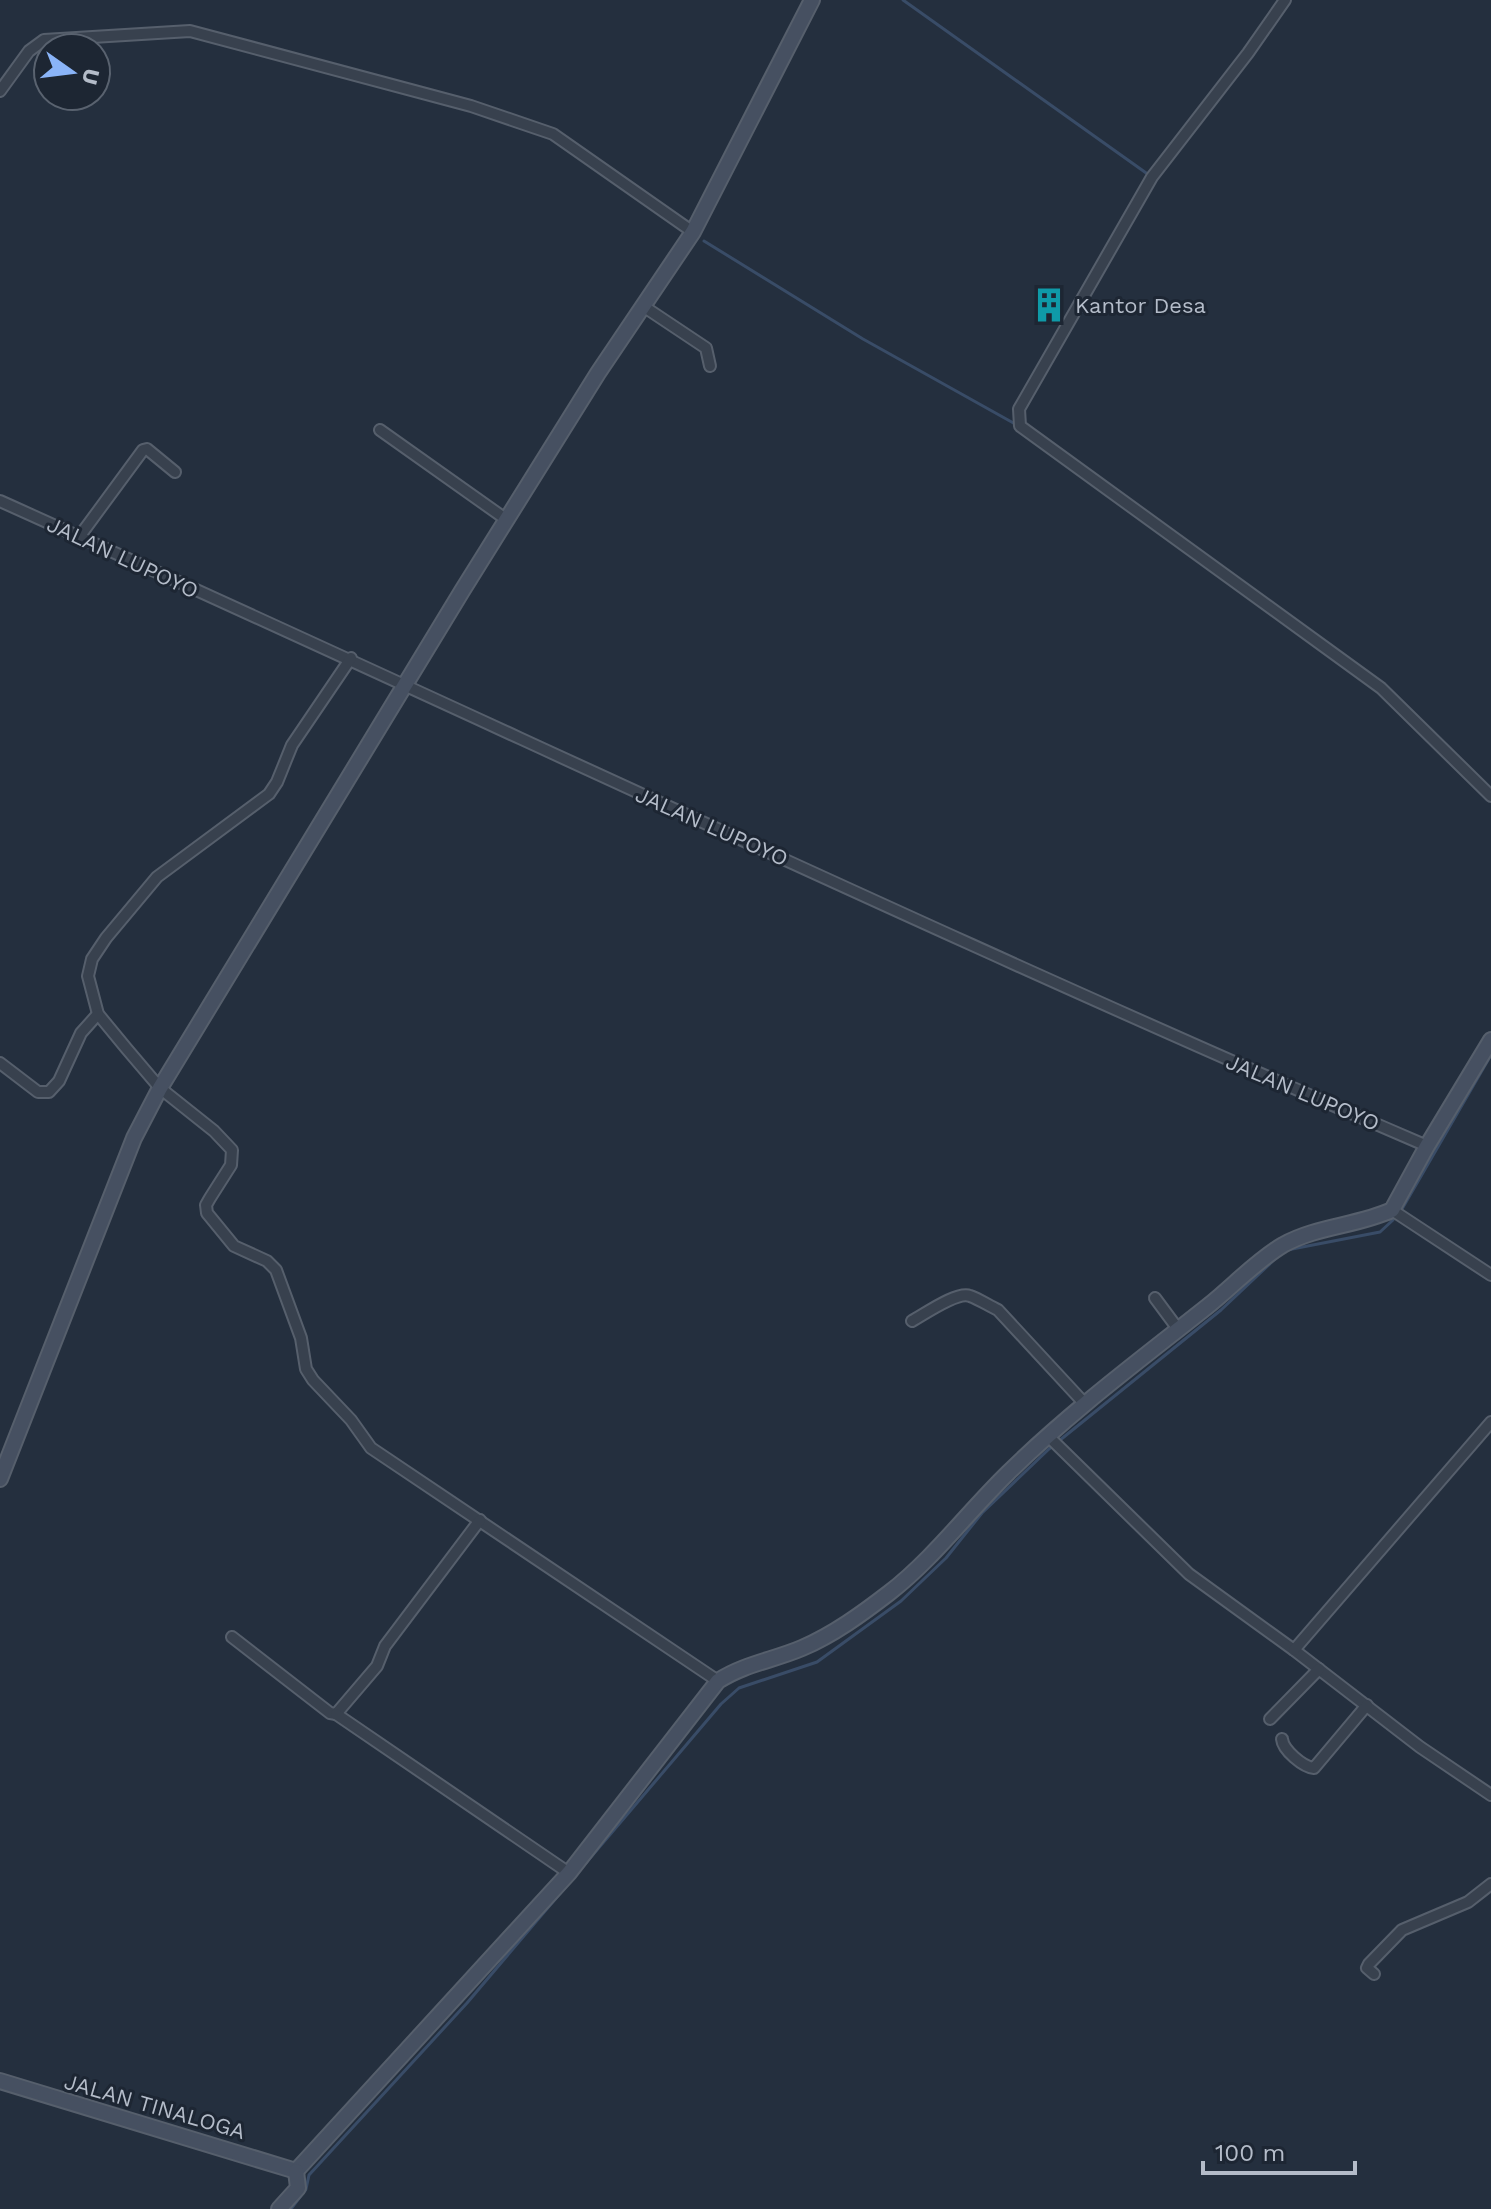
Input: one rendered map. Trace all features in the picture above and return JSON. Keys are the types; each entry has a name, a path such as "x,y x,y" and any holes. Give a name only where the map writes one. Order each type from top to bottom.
{"street":[{"path":"0,1479 134,1138 160,1088 401,689 598,373 693,232 812,0"},
{"path":"1285,0 1221,90 1152,177 1019,409 1020,426 1381,688 1491,796"},
{"path":"0,91 29,51 44,40 190,31 471,106 540,129 573,147 693,232"},
{"path":"643,306 706,348 710,366"},
{"path":"380,430 507,520"},
{"path":"79,537 143,450 147,449 175,472"},
{"name":"JALAN LUPOYO","path":"0,501 351,658 401,689 636,792 1423,1152"},
{"path":"351,658 292,745 269,794 157,877 106,938 92,959 88,976 98,1014 160,1088 214,1131 232,1150 231,1165 206,1205 207,1213 234,1246 267,1261 276,1270 301,1338 306,1369 339,1405 371,1448 718,1681"},
{"path":"0,1063 38,1092 49,1092 59,1081 81,1033 98,1014"},
{"path":"279,2209 297,2190 299,2173 569,1873 718,1681 731,1673 803,1648 888,1594 911,1575 970,1511 1053,1441 1081,1400 1175,1325 1281,1247 1303,1237 1392,1210 1491,1040"},
{"path":"1392,1210 1491,1275"},
{"path":"912,1321 958,1296 972,1296 984,1306 998,1310 1081,1400"},
{"path":"1155,1298 1175,1325"},
{"path":"1294,1650 1491,1422"},
{"path":"1053,1441 1189,1574 1430,1754 1491,1795"},
{"path":"336,1714 377,1666 385,1646 480,1520"},
{"path":"232,1637 330,1713 336,1714 569,1873"},
{"path":"1270,1719 1319,1669"},
{"path":"1282,1739 1284,1747 1307,1767 1314,1768 1367,1705"},
{"path":"1374,1974 1367,1966 1402,1930 1468,1902 1491,1884"},
{"name":"JALAN TINALOGA","path":"0,2081 299,2173"}],"waterway":[{"path":"903,0 1149,175"},
{"path":"704,241 863,339 1017,425"},
{"path":"1402,1209 1491,1055"},
{"path":"1287,1250 1380,1232 1393,1220"},
{"path":"291,2209 306,2189 309,2175 467,2003 721,1704 739,1688 817,1662 901,1601 946,1558 982,1513 1049,1449 1221,1310 1275,1259"},
{"path":"177,2128 261,2154"}],"place":[{"name":"Kantor Desa","path":"1049,305"}]}
